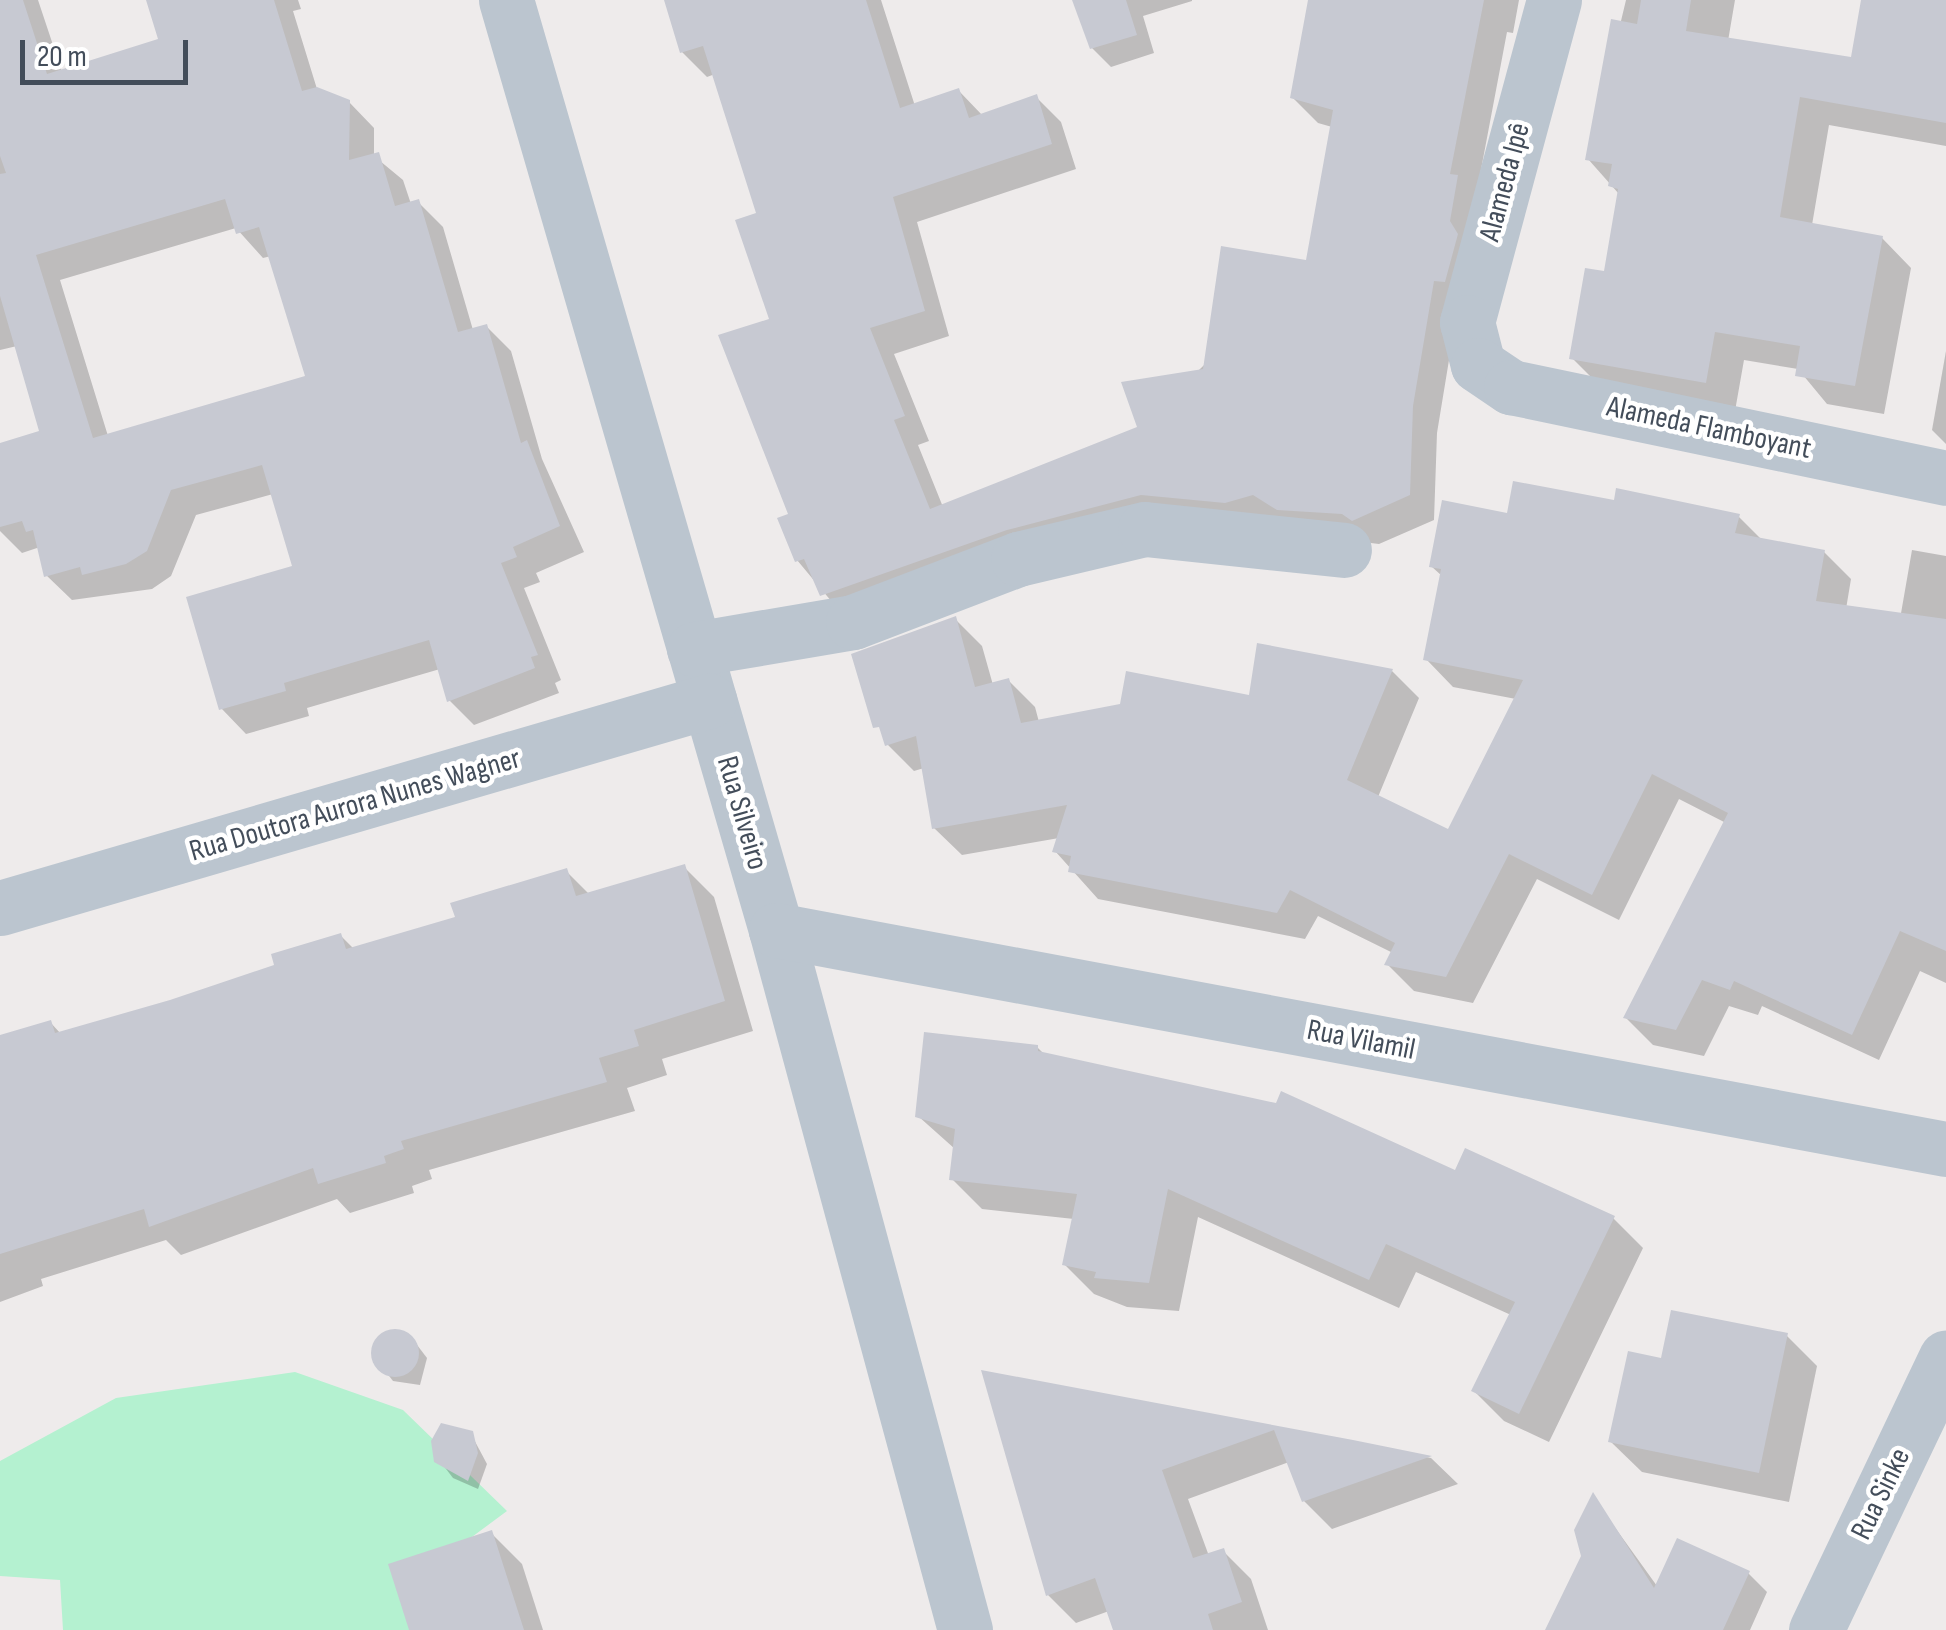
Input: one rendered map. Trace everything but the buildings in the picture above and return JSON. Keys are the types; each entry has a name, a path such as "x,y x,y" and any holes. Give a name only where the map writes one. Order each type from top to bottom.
{"street":[{"name":"Rua Silveiro","path":"506,0 776,930 965,1630"},
{"name":"Alameda Ipê","path":"1478,364 1467,322 1554,0"},
{"name":"Alameda Flamboyant","path":"1478,364 1511,387 1946,478"},
{"path":"694,649 853,622 1018,559 1145,529 1344,550"},
{"name":"Rua Doutora Aurora Nunes Wagner","path":"0,908 709,701"},
{"name":"Rua Vilamil","path":"776,930 1946,1150"},
{"name":"Rua Sinke","path":"1816,1630 1946,1357"}],"green space":[{"path":"295,1372 403,1410 507,1511 407,1585 421,1630 63,1630 60,1580 0,1576 0,1461 116,1398"}]}
